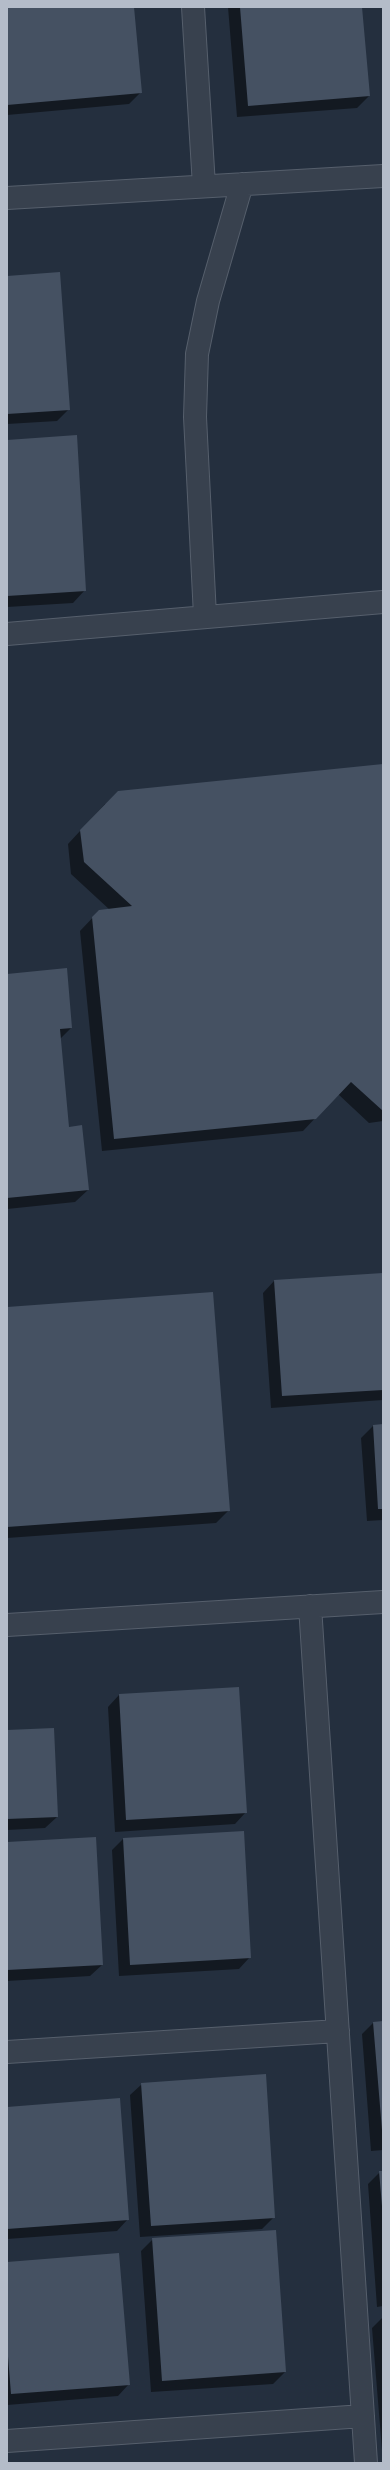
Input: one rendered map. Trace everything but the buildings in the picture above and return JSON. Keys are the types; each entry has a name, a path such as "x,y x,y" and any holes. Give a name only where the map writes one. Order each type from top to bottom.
{"lane":[{"path":"193,7 204,186"},
{"path":"7,198 383,176"},
{"path":"205,616 196,417 197,354 208,301 242,184"},
{"path":"7,634 383,602"},
{"path":"7,1625 383,1602"},
{"path":"310,1606 366,2463"},
{"path":"7,2052 338,2031"},
{"path":"7,2441 363,2416"}]}
